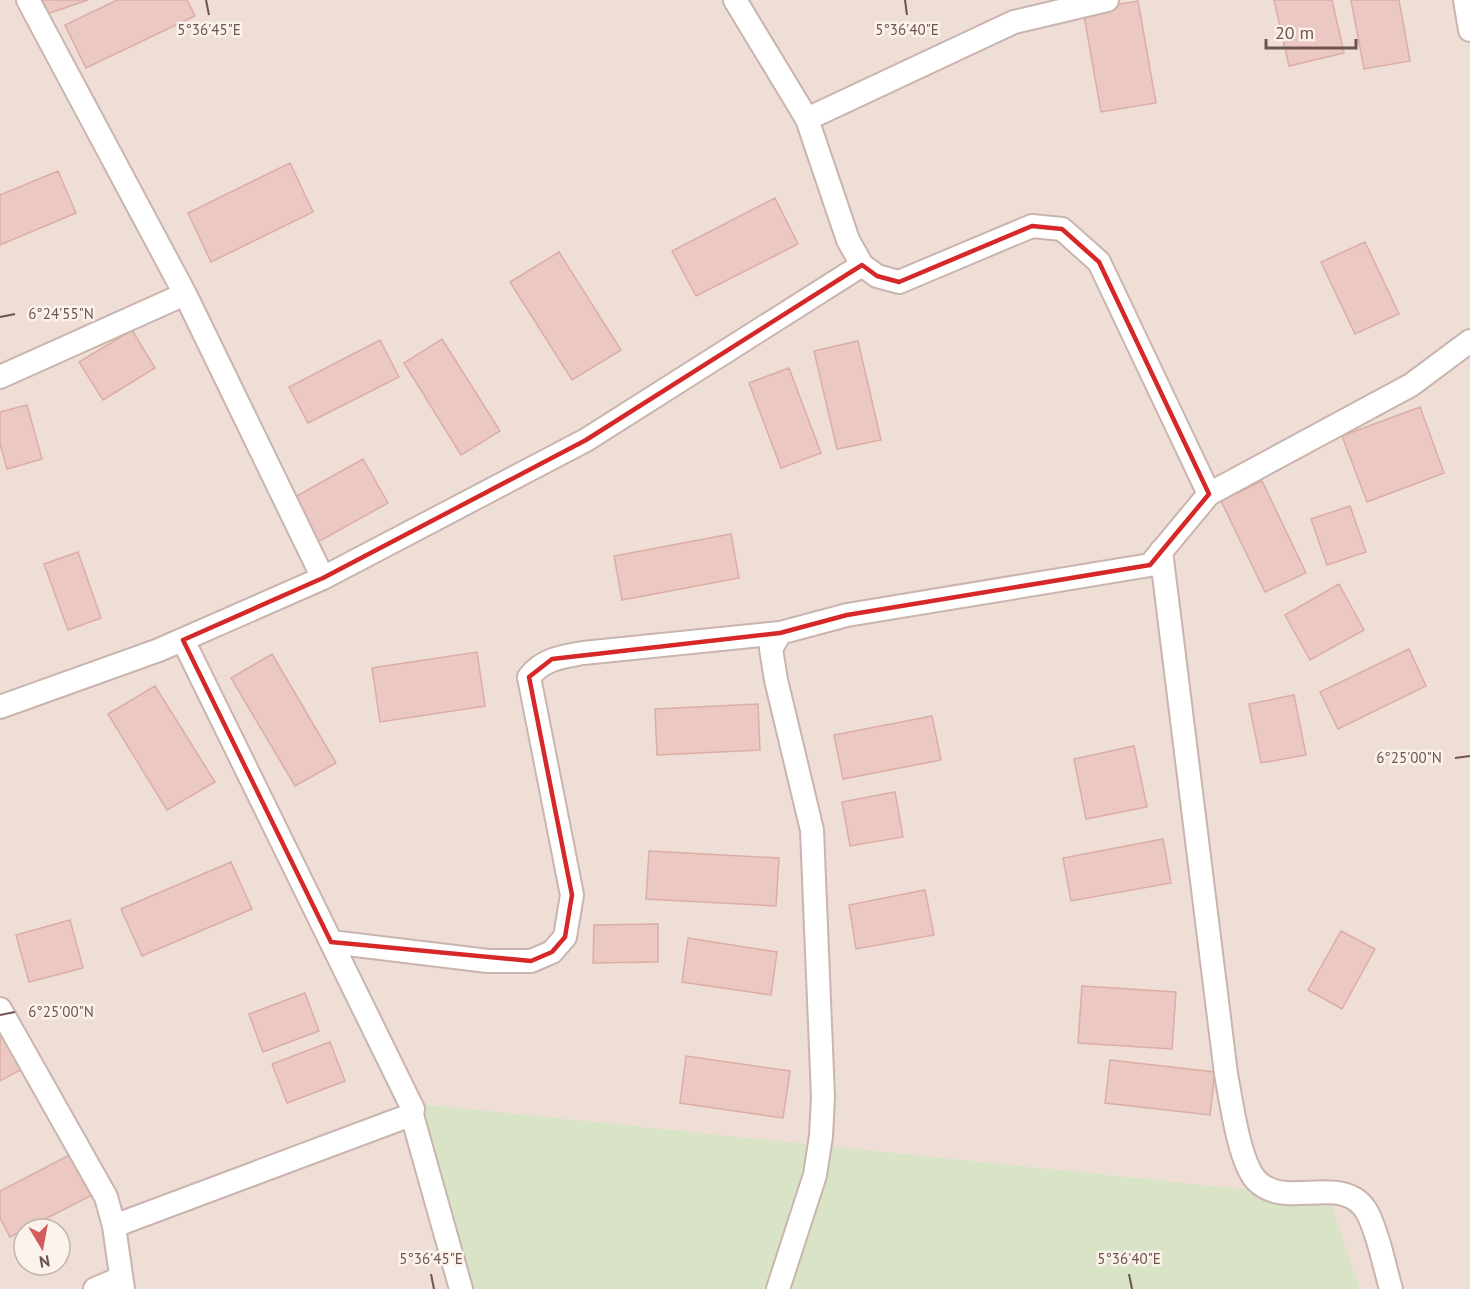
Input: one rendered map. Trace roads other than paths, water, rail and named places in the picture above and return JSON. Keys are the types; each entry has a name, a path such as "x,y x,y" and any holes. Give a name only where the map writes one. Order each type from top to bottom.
{"street":[{"path":"28,0 186,294 324,578"},
{"path":"735,0 807,119 848,240 862,265 877,276 899,282 1032,226 1062,229 1099,262 1209,494"},
{"path":"807,119 1014,22 1107,0"},
{"path":"1465,0 1470,30"},
{"path":"0,707 183,640 324,578 586,440 862,265"},
{"path":"0,377 186,294"},
{"path":"331,942 488,961 531,961 552,952 565,937 573,895 529,677 537,666 562,657 780,633 847,615 1150,565 1209,494 1411,385 1470,341"},
{"path":"1161,551 1226,1074 1242,1151 1256,1179 1271,1190 1301,1194 1332,1192 1353,1197 1368,1213 1391,1289"},
{"path":"778,1289 815,1175 822,1136 823,1097 812,830 776,680 771,649 780,633"},
{"path":"183,640 413,1109 412,1115 461,1289"},
{"path":"0,1009 106,1197 114,1227 122,1284 95,1289"},
{"path":"114,1227 412,1115"}]}
